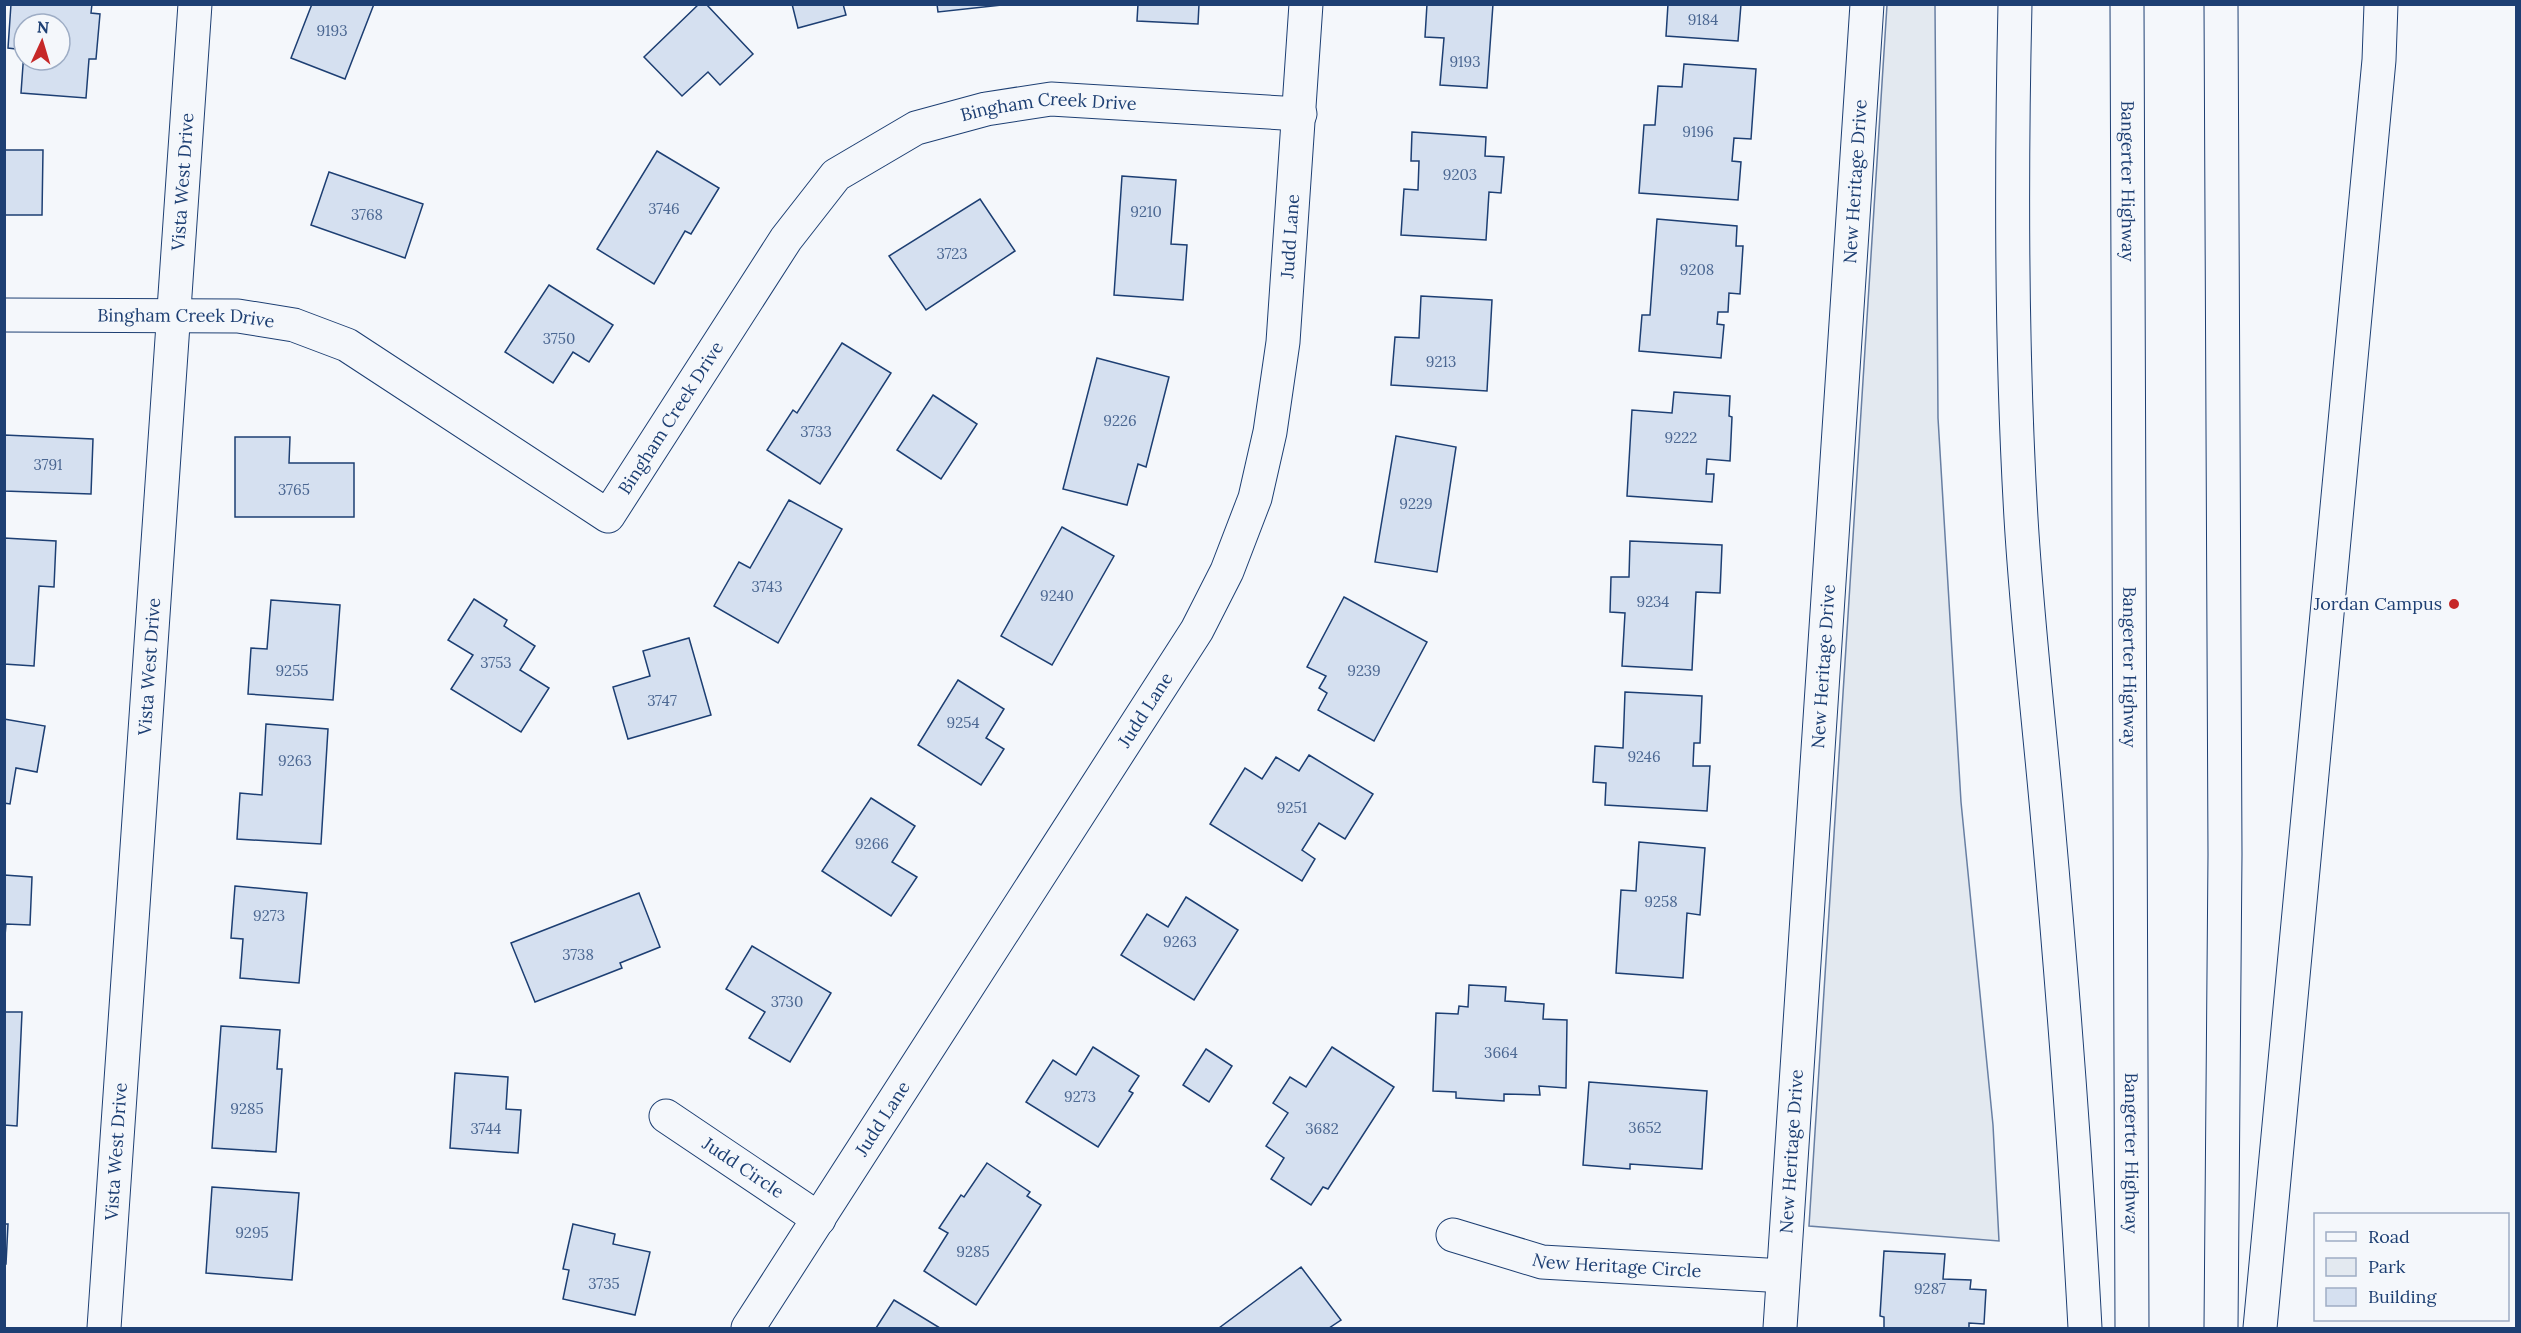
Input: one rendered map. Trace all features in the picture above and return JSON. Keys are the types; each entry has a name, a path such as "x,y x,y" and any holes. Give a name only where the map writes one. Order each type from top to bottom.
{"main road":[{"name":"Vista West Drive","path":"104,1329 195,4"},
{"name":"Judd Lane","path":"748,1329 1197,630 1227,571 1255,498 1270,432 1283,342 1306,4"},
{"name":"New Heritage Drive","path":"1780,1329 1867,4"},
{"path":"2014,4 2011,188 2014,367 2021,518 2032,669 2066,1025 2085,1329"},
{"name":"Bangerter Highway","path":"2127,4 2132,1329"},
{"path":"2221,4 2225,854 2221,1329"},
{"path":"2260,1329 2378,72 2381,4"},
{"name":"Bingham Creek Drive","path":"4,315 238,316 294,325 347,345 608,516 786,239 836,175 916,128 986,109 1051,99 1300,114"},
{"name":"Judd Circle","path":"666,1116 819,1219"},
{"name":"New Heritage Circle","path":"1453,1235 1542,1262 1783,1276"}],"green space":[{"path":"1887,5 1935,5 1938,418 1961,802 1993,1125 1999,1241 1809,1226"}],"building":[{"path":"11,4 92,4 91,13 100,14 96,59 89,59 86,98 21,93 22,72 72,72 72,12 12,12 12,48 8,48"},
{"path":"312,4 374,4 345,79 291,58"},
{"path":"699,4 706,4 753,54 720,85 708,72 682,96 644,57"},
{"path":"792,4 843,4 846,15 798,28"},
{"path":"937,4 1011,4 938,12"},
{"path":"1138,4 1199,4 1198,24 1137,21"},
{"path":"1427,4 1493,4 1487,88 1440,85 1444,38 1425,37"},
{"path":"1668,4 1741,4 1738,41 1666,36"},
{"path":"1684,64 1756,69 1751,139 1734,138 1732,161 1741,162 1738,200 1639,193 1644,125 1655,125 1658,86 1682,87"},
{"path":"1412,132 1486,137 1485,156 1504,157 1501,193 1489,192 1486,240 1401,235 1404,189 1418,190 1419,161 1411,161"},
{"path":"4,150 43,150 42,215 4,215"},
{"path":"657,151 719,188 691,234 685,231 654,284 597,249"},
{"path":"329,172 423,204 405,258 311,225"},
{"path":"1122,176 1176,180 1171,244 1187,245 1183,300 1114,295"},
{"path":"980,199 1015,251 926,310 889,256"},
{"path":"1657,219 1737,226 1736,246 1743,246 1740,294 1729,293 1728,312 1718,312 1717,324 1724,325 1721,358 1639,351 1642,315 1650,315"},
{"path":"549,285 613,325 589,362 573,352 553,383 505,352"},
{"path":"1421,296 1492,300 1487,391 1391,385 1395,337 1419,338"},
{"path":"842,343 891,373 820,484 767,450 793,410 797,413"},
{"path":"1097,358 1169,377 1146,467 1138,464 1127,505 1063,489"},
{"path":"1674,392 1730,396 1729,416 1732,417 1730,461 1707,459 1706,474 1714,474 1712,502 1627,496 1632,410 1672,413"},
{"path":"933,395 977,424 941,479 897,450"},
{"path":"4,435 93,439 91,494 4,491"},
{"path":"1396,436 1456,447 1437,572 1375,562"},
{"path":"235,437 290,437 289,463 354,463 354,517 235,517"},
{"path":"789,500 842,529 778,643 714,606 739,562 750,568"},
{"path":"1062,527 1114,556 1052,665 1001,636"},
{"path":"4,538 56,541 54,587 39,586 34,666 4,664"},
{"path":"1630,541 1722,545 1720,593 1696,592 1692,670 1622,666 1625,613 1610,612 1611,577 1629,577"},
{"path":"1344,597 1427,642 1374,741 1318,710 1327,693 1319,688 1326,676 1307,667"},
{"path":"474,599 507,620 504,626 535,646 520,670 549,688 521,732 451,689 473,655 448,640"},
{"path":"271,600 340,605 333,700 248,694 251,648 267,649"},
{"path":"689,638 711,715 628,739 613,687 650,676 643,651"},
{"path":"958,680 1004,709 986,738 1004,749 981,785 918,745"},
{"path":"1625,692 1702,696 1700,743 1694,743 1693,766 1710,766 1707,811 1605,805 1606,783 1593,782 1595,746 1623,748"},
{"path":"4,719 45,726 37,772 16,768 10,804 4,803"},
{"path":"266,724 328,729 321,844 237,839 240,793 262,795"},
{"path":"1309,755 1373,794 1345,839 1319,823 1302,850 1315,859 1302,881 1210,824 1245,768 1262,779 1276,757 1299,771"},
{"path":"871,798 915,826 892,862 917,877 891,916 822,871"},
{"path":"1639,842 1705,848 1700,915 1687,913 1683,978 1616,973 1621,890 1636,891"},
{"path":"4,875 32,877 30,925 6,924 4,948"},
{"path":"235,886 307,893 299,983 240,978 243,939 231,938"},
{"path":"639,893 660,947 620,963 622,968 535,1002 511,943"},
{"path":"1186,897 1238,930 1194,1000 1121,955 1147,914 1168,927"},
{"path":"752,946 831,993 790,1062 749,1038 765,1012 726,989"},
{"path":"1469,985 1506,987 1505,1001 1544,1004 1543,1019 1567,1020 1566,1088 1539,1086 1540,1095 1504,1094 1504,1101 1456,1098 1456,1092 1433,1091 1436,1013 1458,1014 1459,1006 1468,1007"},
{"path":"4,1012 22,1012 17,1126 4,1125"},
{"path":"221,1026 280,1030 277,1069 282,1069 276,1152 212,1148"},
{"path":"1093,1047 1139,1076 1129,1091 1133,1093 1098,1147 1026,1102 1053,1060 1076,1075"},
{"path":"1332,1047 1394,1087 1328,1189 1323,1187 1311,1205 1271,1179 1284,1158 1266,1146 1288,1113 1273,1103 1290,1077 1306,1087"},
{"path":"1206,1049 1232,1066 1209,1102 1183,1085"},
{"path":"455,1073 508,1077 506,1109 521,1110 518,1153 450,1148"},
{"path":"1589,1082 1707,1091 1702,1169 1630,1164 1630,1169 1583,1165"},
{"path":"987,1163 1030,1192 1027,1196 1041,1205 976,1305 924,1271 948,1233 939,1228 961,1195 964,1197"},
{"path":"212,1187 299,1193 292,1280 206,1273"},
{"path":"4,1224 8,1224 6,1264 4,1264"},
{"path":"573,1224 615,1234 613,1244 650,1252 635,1315 563,1299 569,1270 563,1269"},
{"path":"1884,1251 1945,1254 1943,1279 1971,1280 1970,1289 1986,1290 1984,1324 1969,1323 1969,1328 1884,1328 1884,1317 1880,1316"},
{"path":"1301,1267 1341,1320 1329,1328 1219,1328"},
{"path":"894,1300 940,1328 876,1328"}],"place":[{"name":"Jordan Campus","path":"2454,604"}]}
